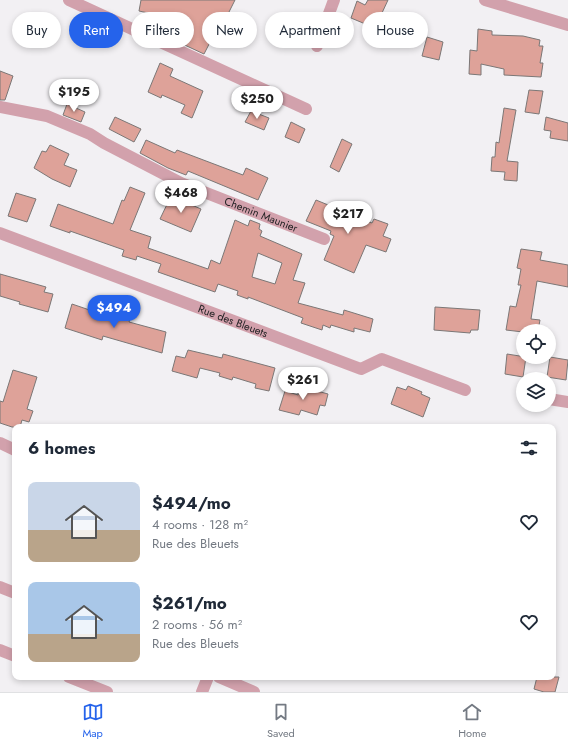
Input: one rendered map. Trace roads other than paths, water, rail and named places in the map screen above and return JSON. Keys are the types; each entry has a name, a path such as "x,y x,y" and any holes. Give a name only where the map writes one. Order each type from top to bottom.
{"street":[{"path":"69,0 306,109"},
{"path":"330,12 334,0"},
{"path":"485,0 568,25"},
{"name":"Chemin Maunier","path":"0,107 47,116 90,134 104,143 181,183 324,239"},
{"name":"Rue des Bleuets","path":"0,233 360,369 382,359 465,390"},
{"path":"556,399 568,402"},
{"path":"0,443 12,449"},
{"path":"0,587 12,592"},
{"path":"0,650 12,655"},
{"path":"77,680 107,692"},
{"path":"202,692 207,680"},
{"path":"226,680 254,692"}]}
